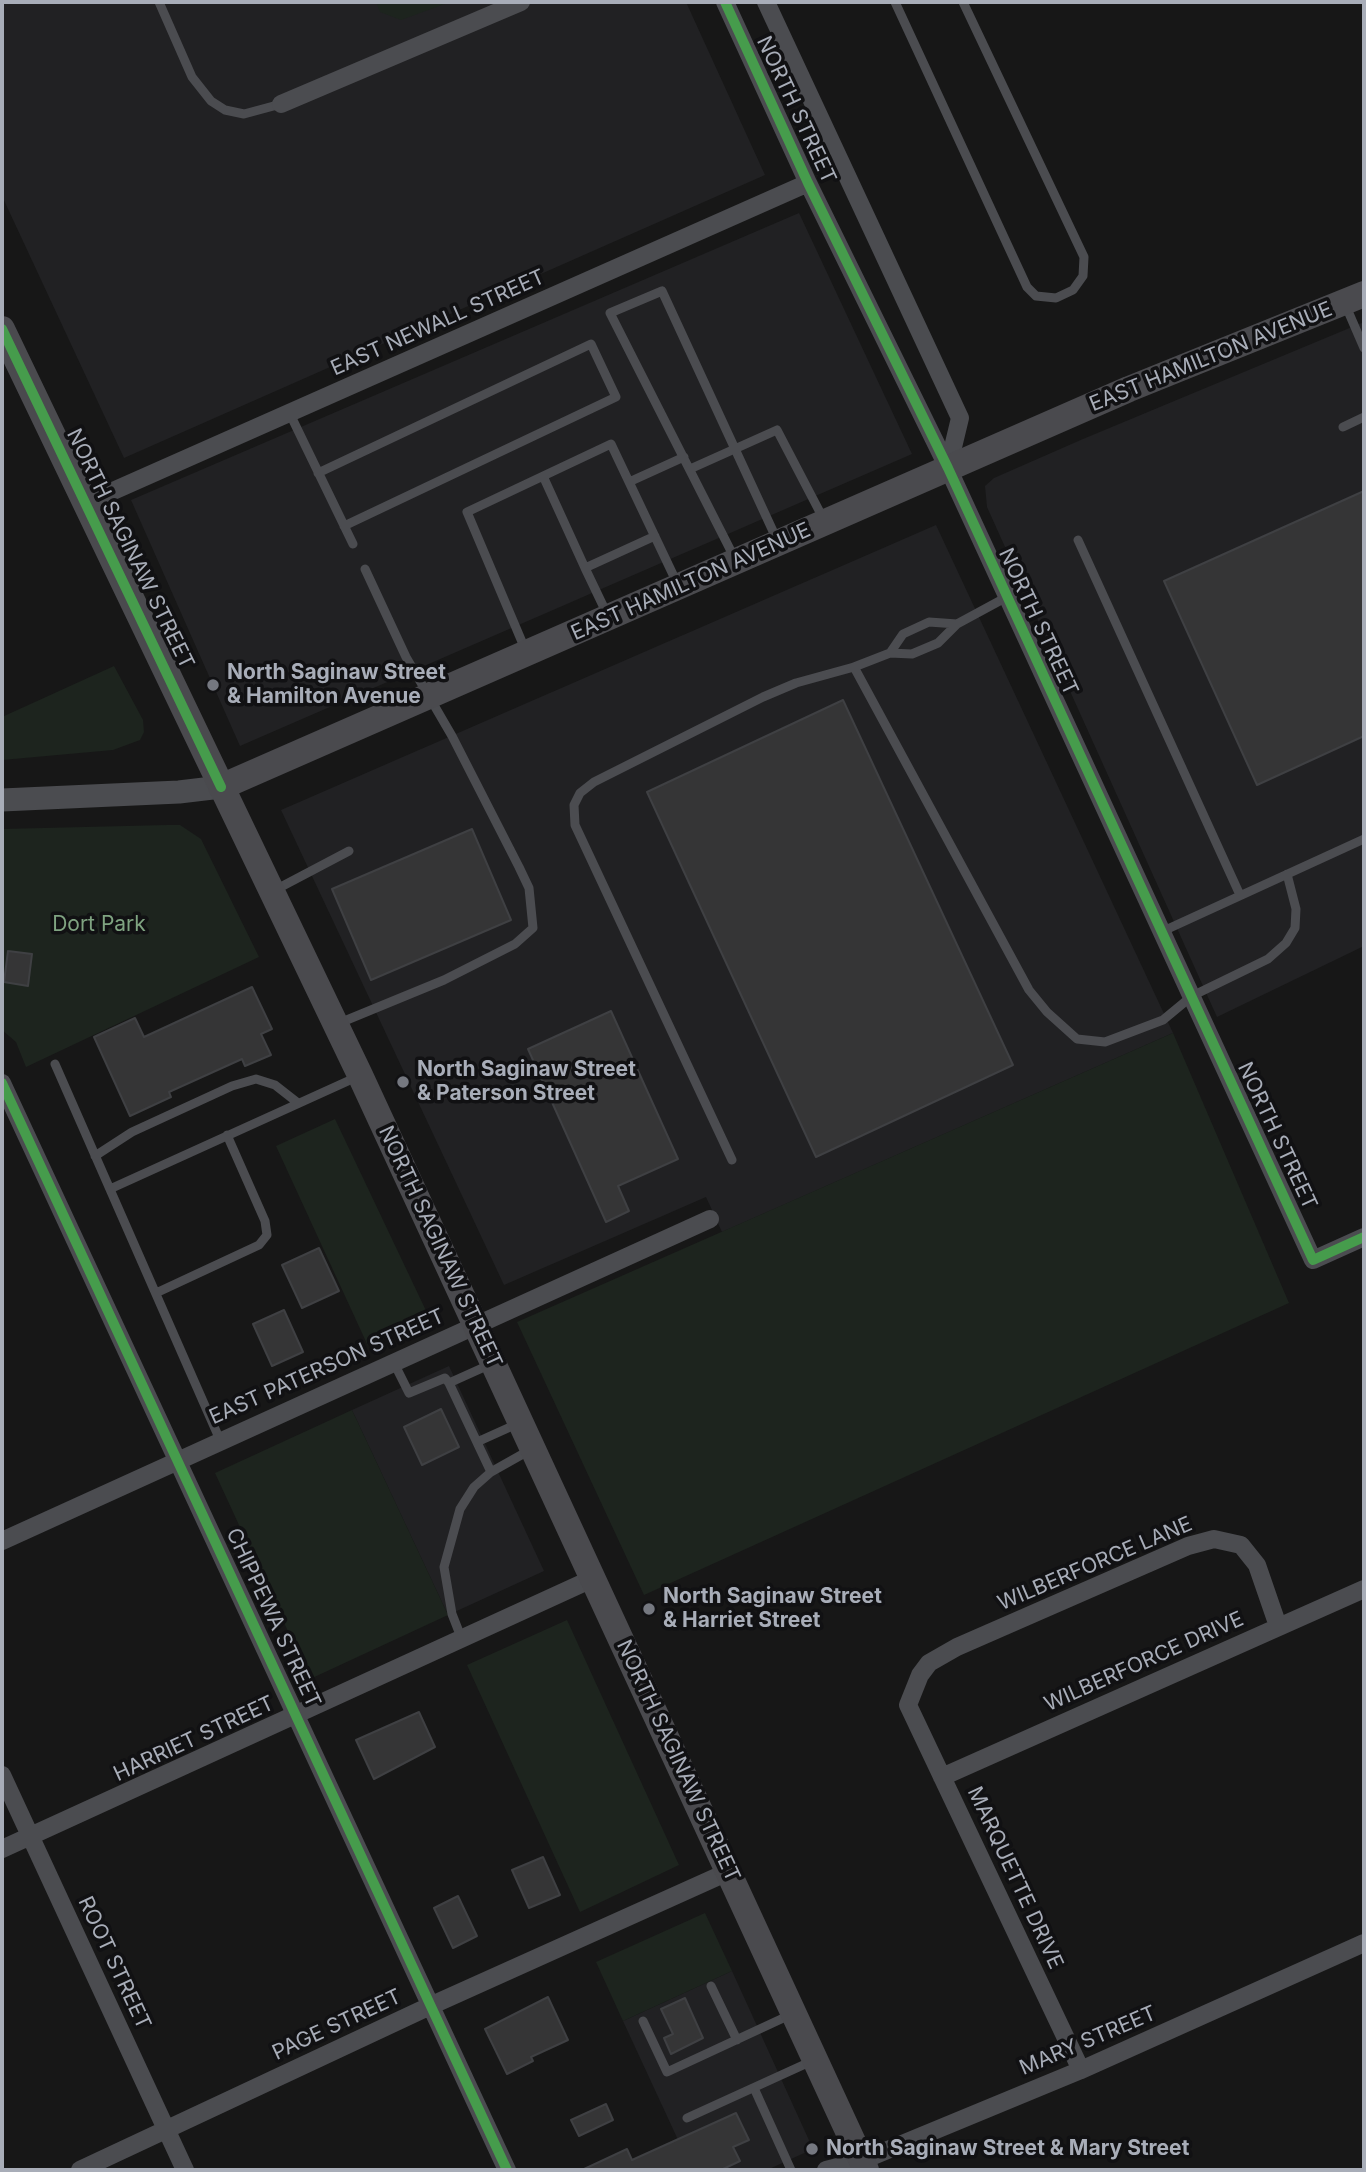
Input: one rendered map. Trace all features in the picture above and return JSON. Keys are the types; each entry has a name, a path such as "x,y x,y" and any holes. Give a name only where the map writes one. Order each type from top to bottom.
{"main road":[{"name":"EAST HAMILTON AVENUE","path":"221,787 1140,384 1354,298"},
{"name":"NORTH SAGINAW STREET","path":"2,329 360,1075 864,2165"}],"street":[{"path":"281,104 521,2"},
{"name":"NORTH STREET","path":"725,2 808,183 948,468 1005,598 1313,1260 1364,1237"},
{"name":"NORTH STREET","path":"766,2 960,418 948,468"},
{"name":"EAST NEWALL STREET","path":"86,503 808,183"},
{"name":"EAST HAMILTON AVENUE","path":"2,800 179,792 221,787"},
{"name":"CHIPPEWA STREET","path":"2,1083 507,2170"},
{"name":"EAST PATERSON STREET","path":"2,1541 176,1459 710,1219"},
{"name":"WILBERFORCE LANE","path":"908,1705 920,1675 940,1656 1188,1546 1214,1539 1241,1545 1257,1564 1278,1626"},
{"name":"HARRIET STREET","path":"2,1849 593,1578"},
{"name":"WILBERFORCE DRIVE","path":"942,1777 1364,1590"},
{"name":"MARQUETTE DRIVE","path":"908,1705 1082,2070"},
{"name":"ROOT STREET","path":"2,1775 185,2170"},
{"name":"PAGE STREET","path":"80,2170 430,2006 730,1871"},
{"name":"MARY STREET","path":"826,2170 864,2165 1364,1943"}],"lane":[{"path":"159,2 192,77 211,101 225,110 244,114 281,104"},
{"path":"895,2 1027,287 1036,296 1056,298 1073,290 1083,276 1084,257 963,2"},
{"path":"737,562 610,313 662,291 779,544"},
{"path":"1354,298 1364,348"},
{"path":"318,473 591,344 616,397 344,526"},
{"path":"289,414 353,544"},
{"path":"1343,427 1364,417"},
{"path":"690,469 777,430 825,523"},
{"path":"527,654 467,512 611,444 679,588"},
{"path":"629,482 684,457"},
{"path":"543,476 609,619"},
{"path":"585,568 655,537"},
{"path":"1078,540 1240,895"},
{"path":"336,1025 456,974 515,944 533,928 529,888 430,697 406,657 366,569"},
{"path":"732,1160 575,825 574,805 580,793 594,782 763,697 796,682 854,667 890,653 912,653 938,643 957,624 1005,598"},
{"path":"890,653 904,634 929,622 957,624"},
{"path":"854,667 1029,990 1047,1012 1077,1039 1105,1042 1163,1020 1192,996 1268,959 1286,943 1295,928 1296,909 1287,874"},
{"path":"1161,932 1364,839"},
{"path":"271,892 349,851"},
{"path":"55,1064 220,1440"},
{"path":"110,1189 360,1075"},
{"path":"95,1156 132,1132 232,1086 256,1079 275,1085 298,1104"},
{"path":"156,1293 259,1245 267,1235 265,1221 228,1135"},
{"path":"394,1363 410,1393 445,1378 491,1472"},
{"path":"449,1383 494,1363"},
{"path":"477,1442 522,1421"},
{"path":"461,1637 453,1614 444,1567 460,1509 474,1487 491,1472 534,1448"},
{"path":"711,1986 737,2040"},
{"path":"643,2021 667,2072 793,2013"},
{"path":"687,2118 814,2060"},
{"path":"754,2088 791,2170"}],"shaded area":[{"path":"2,2 686,2 765,175 124,458 2,196"},
{"path":"799,213 912,454 240,746 131,500"},
{"path":"1364,322 1364,946 1217,1017 987,507 985,486 994,478 1083,439"},
{"path":"936,525 1173,1033 722,1232 706,1197 504,1285 281,810"},
{"path":"449,1366 544,1571 448,1615 352,1410"},
{"path":"732,1971 813,2149 767,2170 692,2170 623,2021"}],"green space":[{"path":"376,2 450,2 401,20 380,12"},
{"path":"114,666 143,720 144,732 140,740 113,750 2,760 2,717"},
{"name":"Dort Park","path":"180,825 201,839 259,957 26,1067 16,1042 2,1030 2,829"},
{"path":"1173,1033 1289,1303 644,1595 517,1322"},
{"path":"335,1119 429,1317 368,1346 276,1146"},
{"path":"352,1410 448,1615 310,1679 215,1473"},
{"path":"567,1620 679,1865 580,1912 467,1665"},
{"path":"705,1913 732,1971 623,2021 596,1962"}],"building":[{"path":"1364,491 1364,736 1257,785 1164,581"},
{"path":"843,700 1013,1065 816,1157 647,792"},
{"path":"472,829 511,920 371,980 332,889"},
{"path":"8,951 32,954 28,986 4,982"},
{"path":"252,987 272,1029 261,1034 271,1055 245,1066 242,1059 169,1092 171,1097 130,1116 94,1037 135,1018 144,1037"},
{"path":"611,1011 678,1159 618,1186 629,1211 606,1222 528,1049"},
{"path":"319,1248 339,1291 302,1308 282,1265"},
{"path":"284,1310 303,1352 272,1366 253,1324"},
{"path":"441,1409 459,1447 422,1465 404,1427"},
{"path":"419,1712 435,1747 374,1779 356,1740"},
{"path":"543,1857 560,1895 529,1908 512,1870"},
{"path":"458,1896 477,1936 453,1948 434,1908"},
{"path":"548,1997 568,2040 531,2057 533,2061 507,2074 485,2029"},
{"path":"685,1998 703,2038 671,2054 664,2038 673,2034 661,2009"},
{"path":"606,2104 613,2120 579,2136 571,2120"},
{"path":"736,2113 749,2140 733,2147 740,2161 721,2170 582,2170 627,2149 632,2160"}],"cycle path":[{"path":"725,2 808,183 948,468 1313,1260 1364,1237"},
{"path":"2,329 221,787"},
{"path":"2,1083 507,2170"}],"place":[{"name":"North Saginaw Street & Hamilton Avenue","path":"213,685"},
{"name":"North Saginaw Street & Paterson Street","path":"403,1082"},
{"name":"North Saginaw Street & Harriet Street","path":"649,1609"},
{"name":"North Saginaw Street & Mary Street","path":"812,2149"}]}
